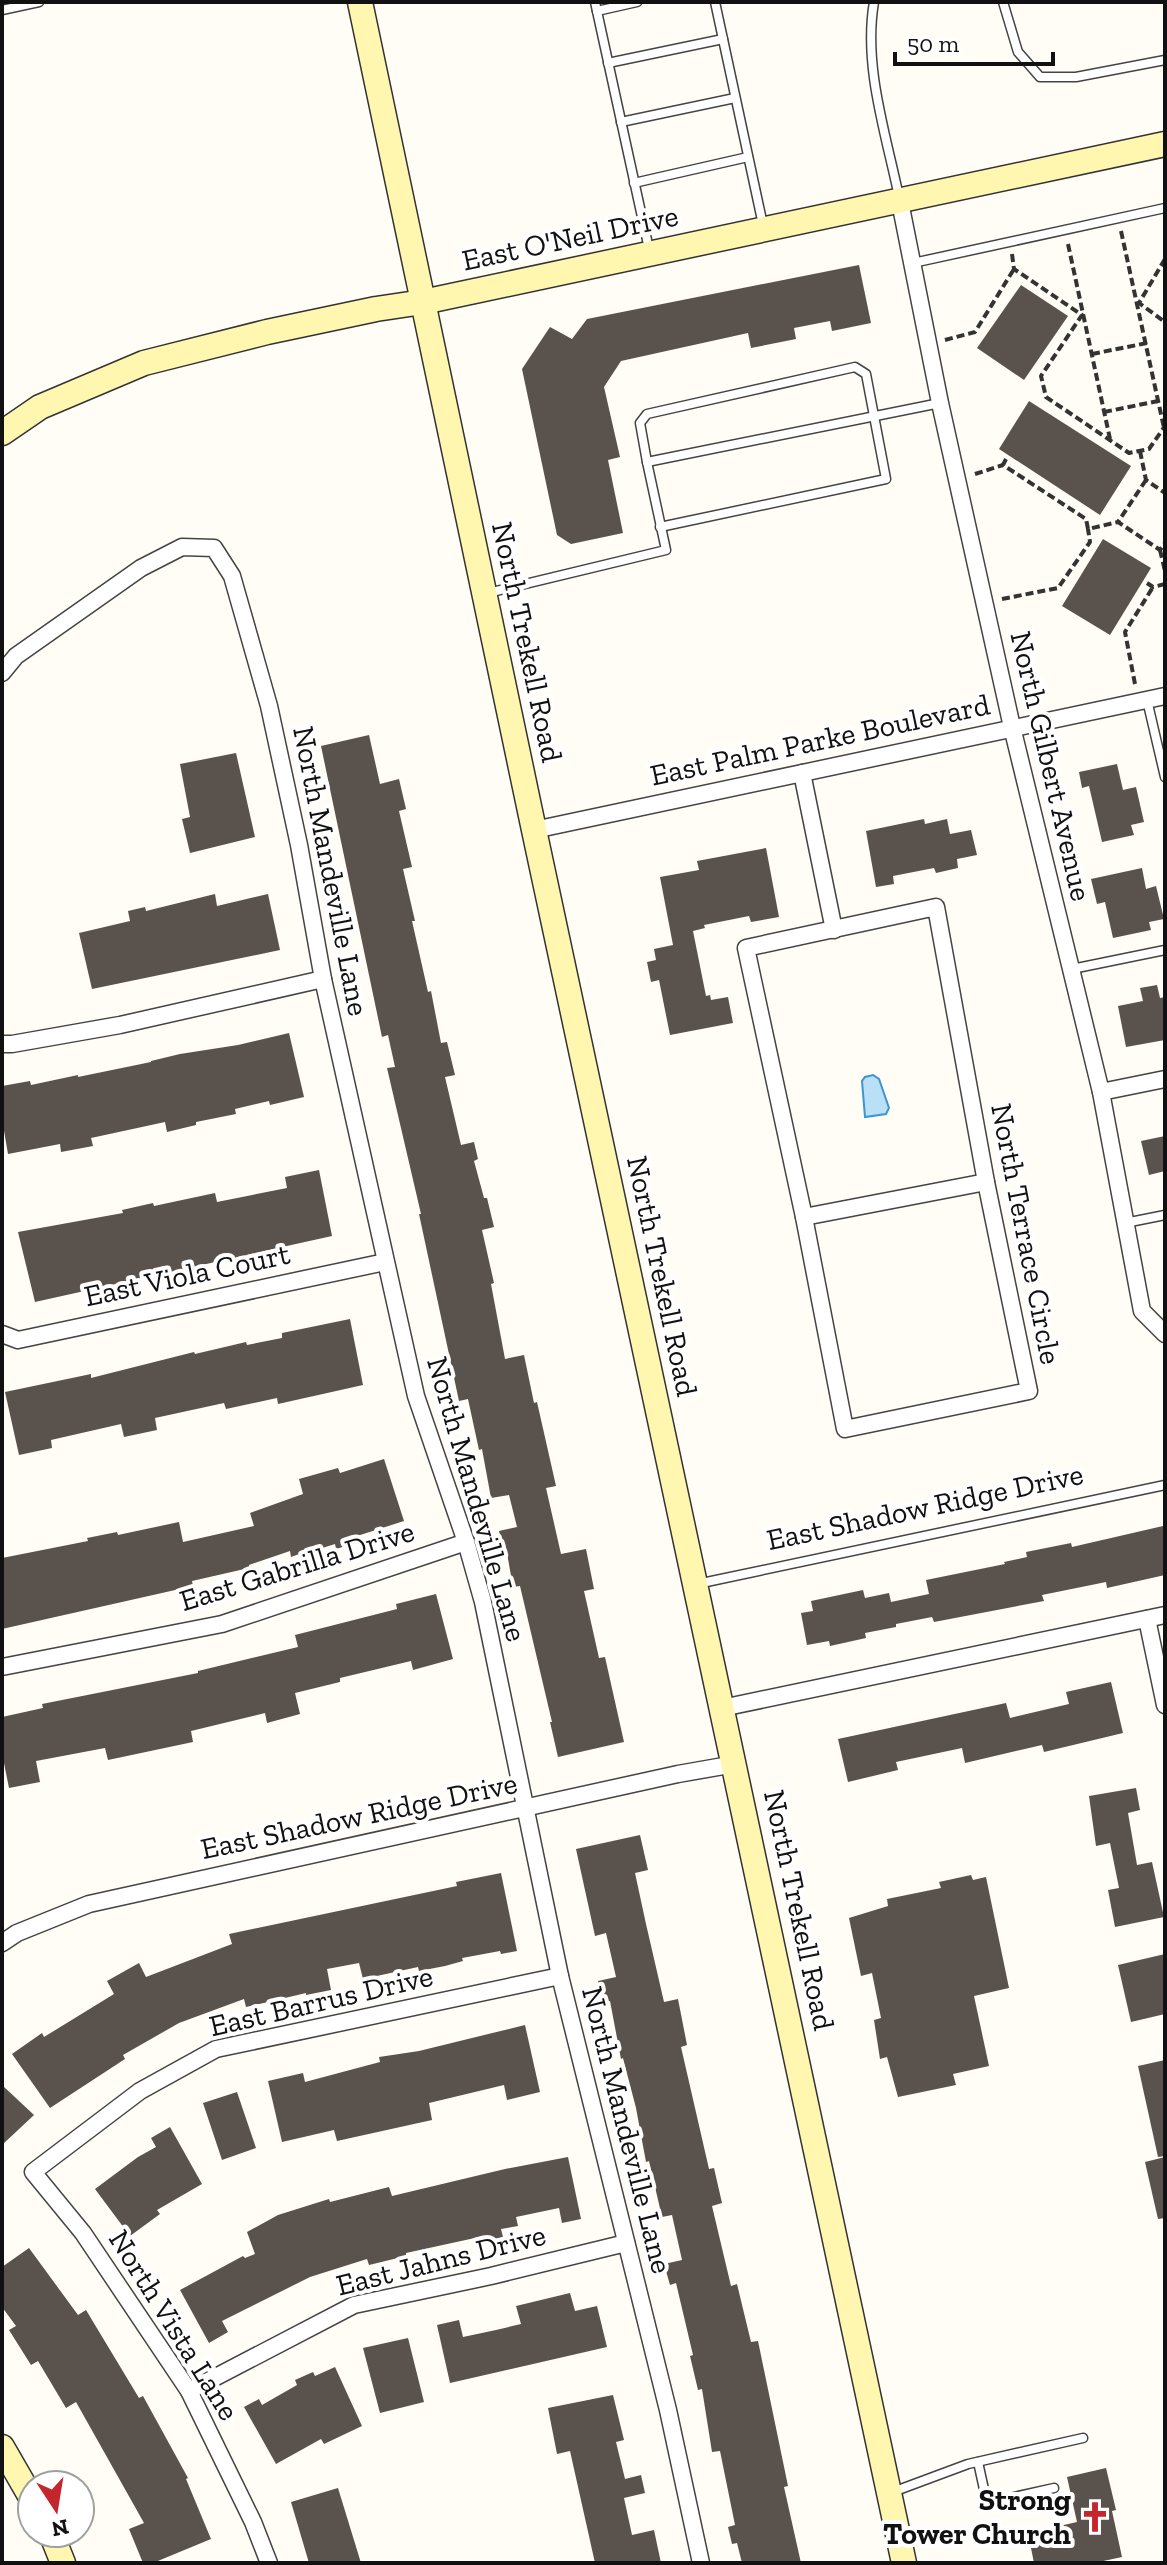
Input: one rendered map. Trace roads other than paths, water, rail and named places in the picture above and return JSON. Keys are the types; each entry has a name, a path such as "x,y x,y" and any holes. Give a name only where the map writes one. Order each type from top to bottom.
{"main road":[{"name":"North Trekell Road","path":"360,2 904,2563"},
{"name":"East O'Neil Drive","path":"2,433 40,407 144,363 283,328 423,302 1165,144"},
{"path":"2,2447 16,2471"}],"street":[{"name":"North Gilbert Avenue","path":"900,202 940,403 1012,727 1101,1092 1142,1311 1165,1334"},
{"name":"North Mandeville Lane","path":"2,673 16,656 141,568 182,547 214,548 232,576 269,706 299,845 323,979 416,1396 483,1602 560,1976 668,2410 701,2563"},
{"name":"East Palm Parke Boulevard","path":"534,830 1165,696"},
{"path":"802,773 834,930"},
{"name":"North Terrace Circle","path":"936,907 986,1182 1029,1391 845,1429 804,1217 746,948 834,930 936,907"},
{"path":"2,1044 120,1025 323,979"},
{"path":"1101,1092 1165,1079"},
{"path":"804,1217 986,1182"},
{"name":"East Viola Court","path":"2,1334 18,1340 385,1262"},
{"name":"East Gabrilla Drive","path":"2,1667 222,1624 466,1542"},
{"path":"722,1708 1165,1615"},
{"path":"1147,1619 1165,1705"},
{"name":"East Shadow Ridge Drive","path":"2,1943 17,1933 89,1904 735,1764"},
{"name":"East Barrus Drive","path":"33,2172 140,2091 216,2049 560,1976"},
{"name":"North Vista Lane","path":"33,2172 83,2233 189,2391 253,2522 269,2563"},
{"name":"East Jahns Drive","path":"189,2391 354,2305 626,2243"}],"lane":[{"path":"2,10 39,2"},
{"path":"637,2 596,6 650,254"},
{"path":"715,2 764,230"},
{"path":"874,2 871,50 900,202"},
{"path":"1003,2 1018,52 1040,77 1076,77 1165,60"},
{"path":"608,63 723,39"},
{"path":"621,122 735,98"},
{"path":"634,183 748,157"},
{"path":"912,263 1165,208"},
{"path":"484,594 666,550 660,527 640,423 647,414 855,367 866,374 886,479 660,527"},
{"path":"647,462 940,403"},
{"path":"1143,700 1165,777"},
{"path":"1071,969 1165,950"},
{"path":"1125,1223 1165,1215"},
{"name":"East Shadow Ridge Drive","path":"696,1584 1165,1485"},
{"path":"890,2493 978,2462 1083,2438"},
{"path":"978,2462 987,2503 1054,2488"}],"water":[{"path":"873,1075 879,1079 889,1108 886,1114 865,1117 862,1081"}],"place":[{"name":"Strong Tower Church","path":"1095,2517"}]}
